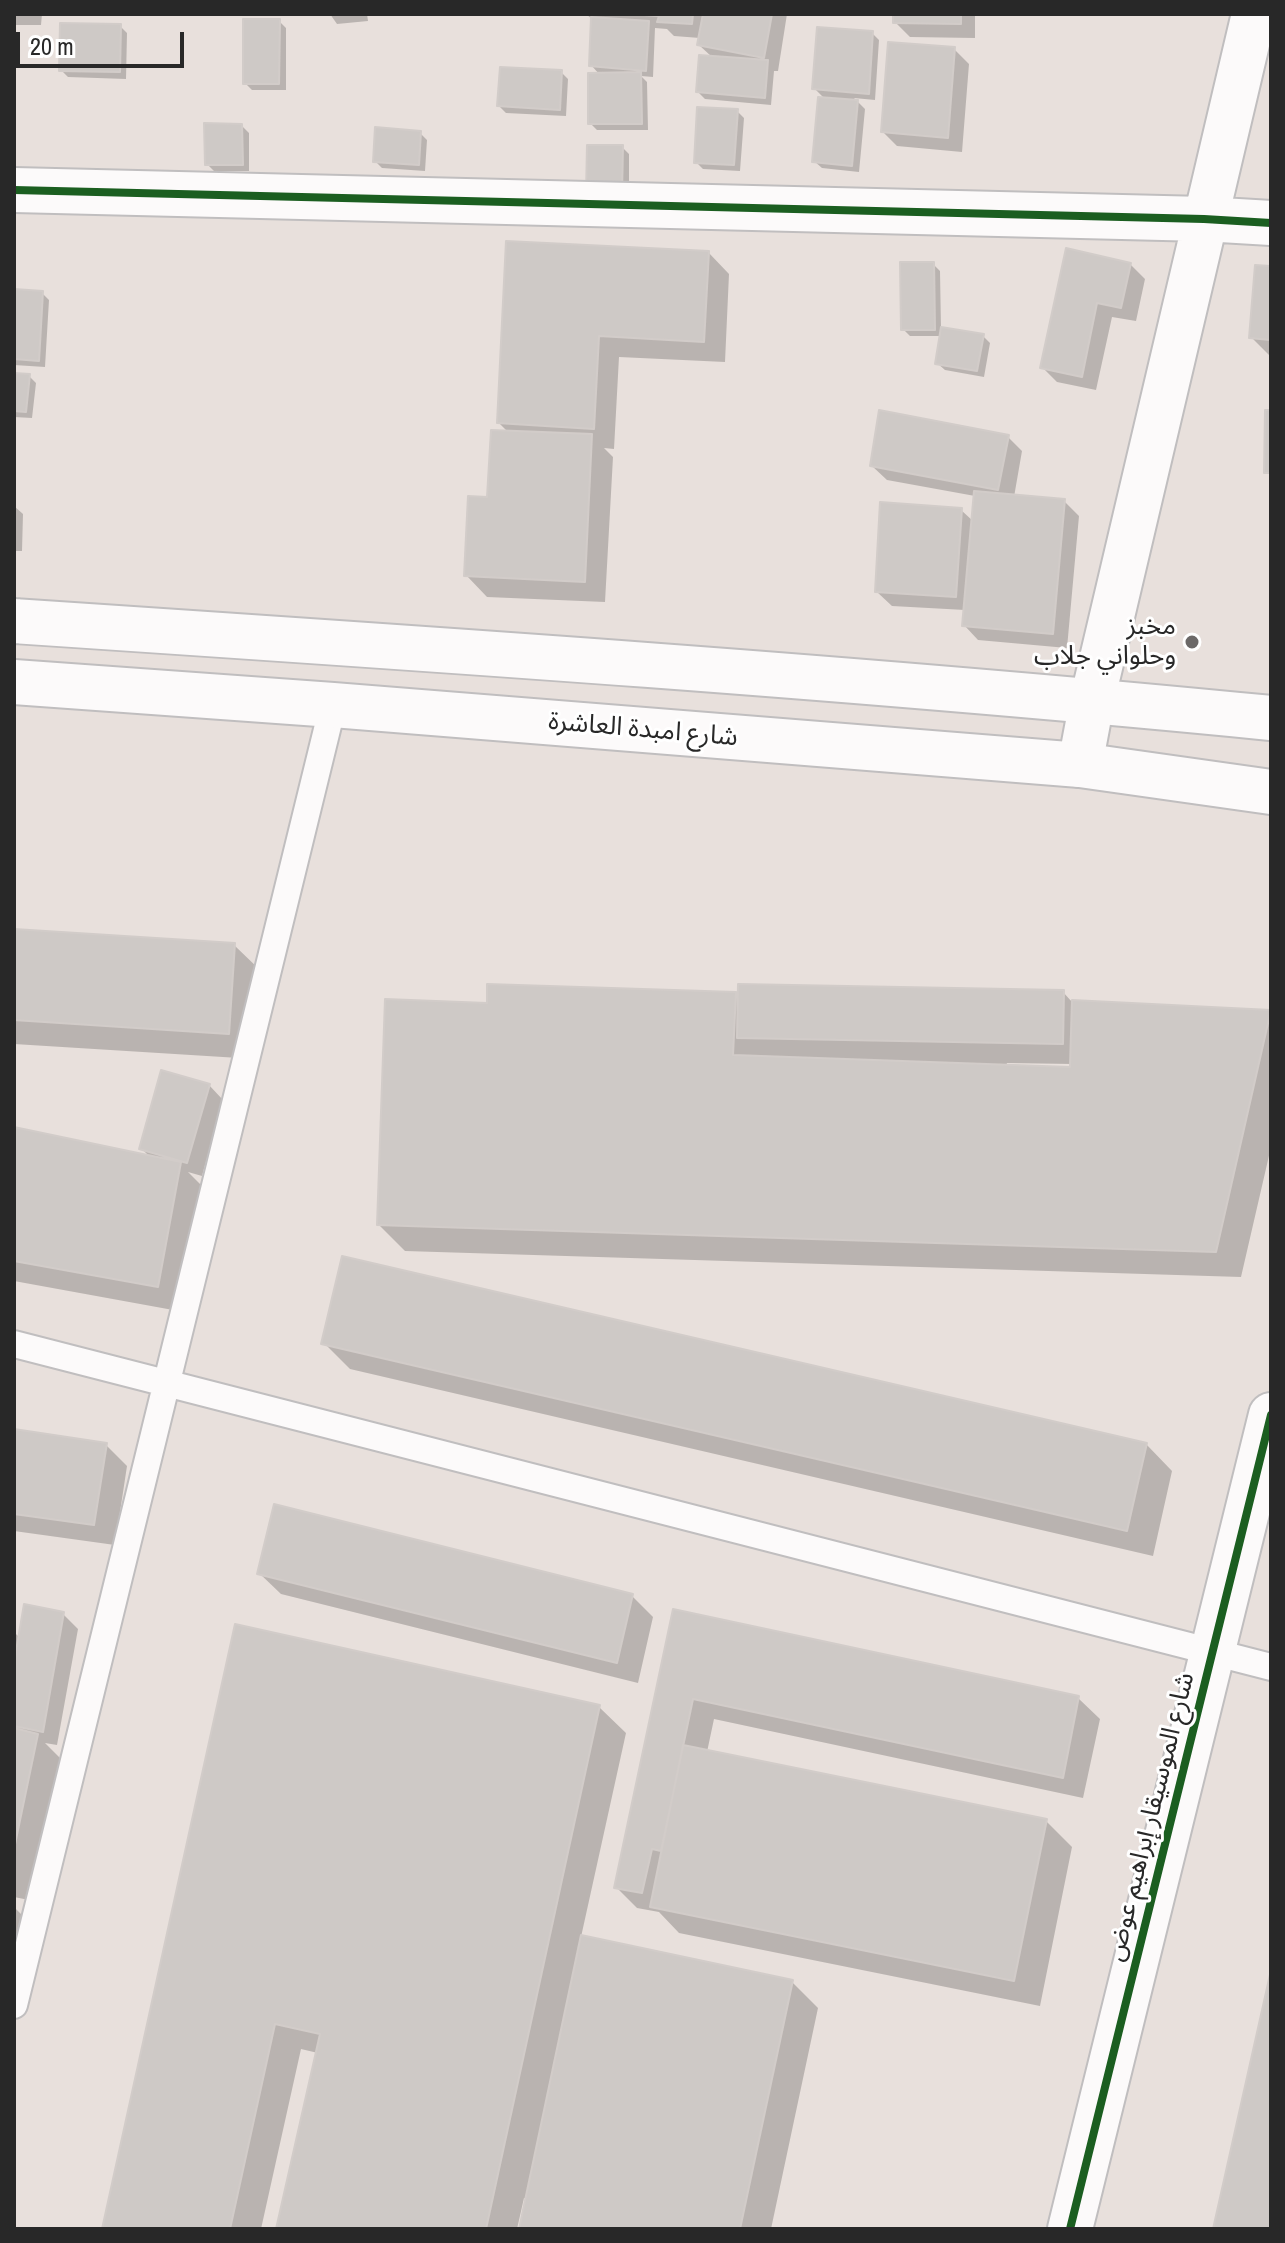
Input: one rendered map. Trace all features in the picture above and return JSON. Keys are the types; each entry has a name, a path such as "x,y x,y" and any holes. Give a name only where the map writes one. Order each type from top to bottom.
{"street":[{"path":"1080,765 1092,701 1254,14"},
{"path":"14,190 1271,223"},
{"path":"14,621 375,645 1092,701 1271,718"},
{"name":"شارع امبدة العاشرة","path":"14,682 1080,765 1271,792"},
{"name":"شارع الموسيقار إبراهيم عوض","path":"1070,2229 1271,1415"}],"lane":[{"path":"14,2005 169,1384 333,705"},
{"path":"14,1344 1271,1667"}],"building":[{"path":"630,14 693,14 692,24 657,22 659,16"},
{"path":"703,14 772,14 764,58 697,45"},
{"path":"893,14 961,14 961,24 893,23"},
{"path":"591,17 649,21 646,71 589,66"},
{"path":"243,19 280,19 279,84 243,84"},
{"path":"60,23 121,24 120,72 59,71"},
{"path":"817,27 873,31 869,94 812,89"},
{"path":"888,42 955,47 948,138 881,132"},
{"path":"699,55 768,60 765,98 696,92"},
{"path":"500,67 562,70 560,110 497,106"},
{"path":"641,72 642,124 588,124 588,73"},
{"path":"818,97 858,100 852,166 812,162"},
{"path":"697,107 738,109 734,165 694,163"},
{"path":"204,123 242,124 243,165 205,165"},
{"path":"375,127 421,131 419,165 373,162"},
{"path":"587,145 623,145 622,194 586,194"},
{"path":"506,241 709,251 704,342 599,336 594,429 497,423"},
{"path":"1066,248 1131,263 1121,308 1097,303 1082,377 1040,368"},
{"path":"900,262 934,262 935,330 901,330"},
{"path":"1255,265 1271,266 1271,340 1249,338"},
{"path":"14,289 43,291 39,361 14,359"},
{"path":"941,327 984,334 977,371 935,364"},
{"path":"14,373 30,374 26,412 14,411"},
{"path":"879,410 1009,435 998,490 870,466"},
{"path":"1265,410 1271,410 1271,473 1264,473"},
{"path":"491,430 592,434 585,582 464,576 468,496 487,497"},
{"path":"974,491 1065,499 1053,634 962,626"},
{"path":"880,502 962,508 956,597 875,592"},
{"path":"14,929 235,943 229,1034 14,1020"},
{"path":"487,984 736,992 733,1055 1070,1067 1072,1000 1271,1010 1216,1252 377,1225 385,999 487,1003"},
{"path":"738,984 1064,990 1063,1044 737,1038"},
{"path":"161,1070 210,1084 187,1163 139,1149"},
{"path":"14,1127 181,1162 158,1287 14,1261"},
{"path":"342,1256 1147,1443 1127,1531 321,1344"},
{"path":"14,1429 107,1443 94,1525 14,1514"},
{"path":"274,1504 633,1594 617,1663 257,1574"},
{"path":"24,1604 64,1612 43,1732 14,1726 14,1663"},
{"path":"673,1609 1079,1696 1063,1778 693,1699 661,1851 652,1849 642,1893 614,1888"},
{"path":"235,1624 600,1705 486,2229 276,2229 320,2034 275,2024 230,2229 102,2229"},
{"path":"14,1728 38,1734 14,1849"},
{"path":"683,1745 1047,1819 1014,1981 650,1907"},
{"path":"581,1935 793,1980 740,2229 519,2229"},
{"path":"1271,1970 1271,2229 1213,2229"}],"cycle path":[{"path":"14,190 1271,223"},
{"path":"1070,2229 1271,1415"}],"place":[{"name":"مخبز وحلواني جلاب","path":"1192,642"}]}
